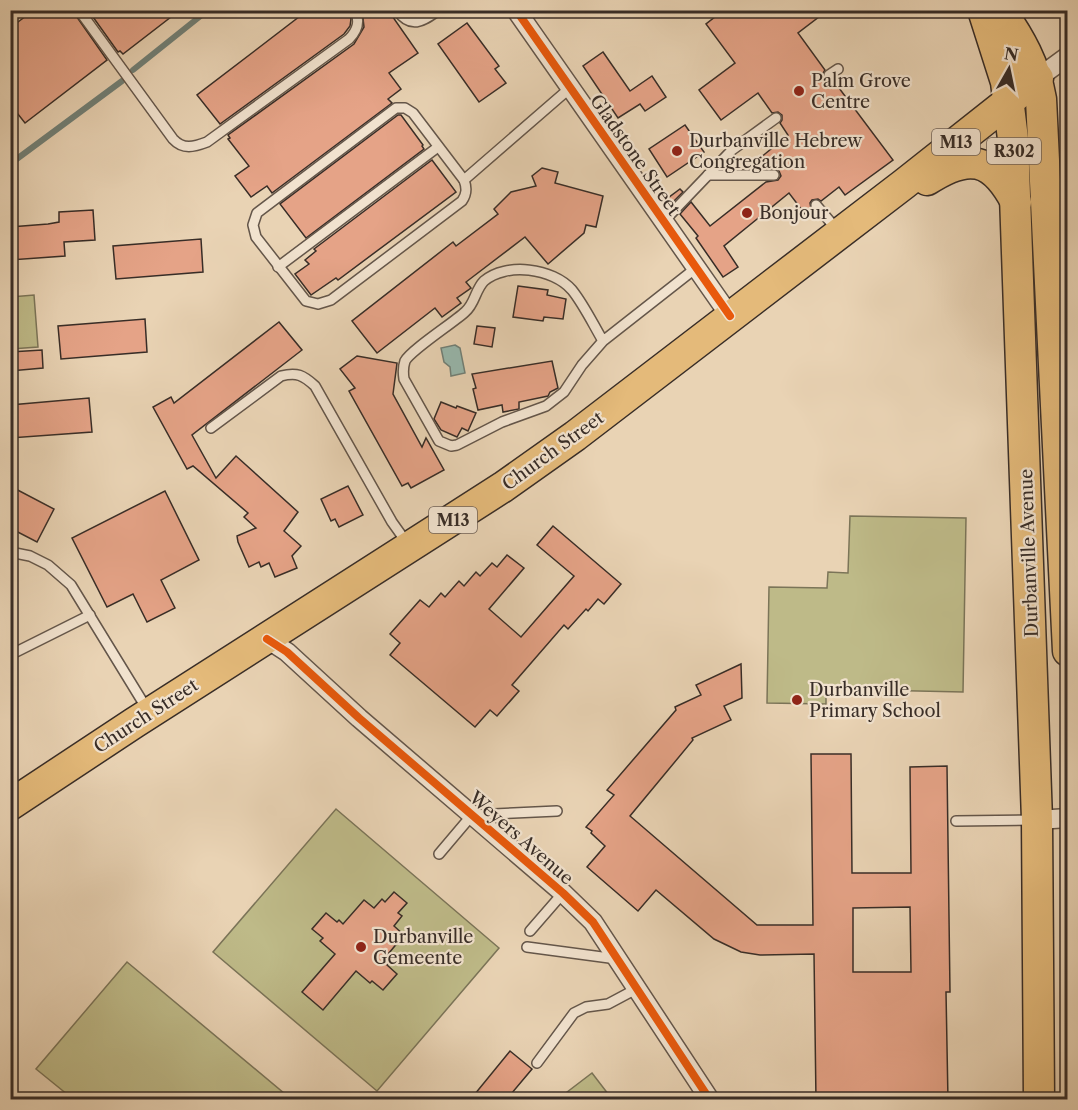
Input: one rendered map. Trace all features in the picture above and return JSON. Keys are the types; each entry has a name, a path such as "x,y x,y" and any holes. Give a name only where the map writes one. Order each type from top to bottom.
{"main road":[{"name":"Durbanville Avenue","path":"983,10 1006,82 1009,99 1016,202 1037,820 1039,1100"},
{"name":"Durbanville Avenue","path":"1000,10 1018,35 1038,78 1041,99 1068,651"},
{"name":"Church Street","path":"10,805 503,487 575,436 904,184 1038,78"},
{"path":"874,206 900,198 950,166 963,163 979,165 994,171 1006,184 1016,202"}],"street":[{"name":"Gladstone Street","path":"522,13 570,88 730,316"},
{"name":"Church Street","path":"1038,78 1068,56"},
{"name":"Weyers Avenue","path":"267,639 287,652 359,718 563,893 593,922 710,1100"},
{"path":"1037,820 1068,818"}],"lane":[{"path":"79,11 173,139 179,145 190,147 207,142 349,39 358,27 354,10"},
{"path":"398,10 405,19 416,22 426,19 439,10"},
{"path":"829,75 838,69"},
{"path":"464,180 570,88"},
{"path":"396,108 405,108 413,113 438,147 464,180 466,192 462,201 325,303 306,301 278,267 254,231 254,219 261,208 396,108"},
{"path":"663,222 732,150 776,118"},
{"path":"278,267 438,147"},
{"path":"708,175 774,175"},
{"path":"816,205 839,232"},
{"path":"603,341 572,290 563,282 543,272 510,271 485,280 477,290 468,310 409,356 403,368 404,379 439,441 457,446 502,422 546,406 564,392 582,364 603,341 696,268"},
{"path":"211,428 281,376 296,372 305,376 315,386 392,522 410,547"},
{"path":"10,552 39,560 56,570 71,585 150,713"},
{"path":"10,656 90,615"},
{"path":"439,854 472,815 556,811"},
{"path":"956,821 1037,820"},
{"path":"530,932 563,893"},
{"path":"527,946 619,959"},
{"path":"537,1063 574,1013 586,1007 608,1004 638,988"}],"shaded area":[{"path":"34,295 38,347 11,349 11,297"},
{"path":"850,516 966,518 963,692 826,689 826,704 767,703 769,587 827,588 828,572 848,573"},
{"path":"336,809 499,948 377,1091 213,952"},
{"path":"127,962 291,1099 73,1099 36,1069"},
{"path":"592,1073 612,1099 558,1099"}],"water":[{"path":"455,345 460,348 465,373 451,376 450,367 444,362 441,348"}],"building":[{"path":"34,10 72,10 107,60 25,123 10,104 10,28"},
{"path":"88,10 180,10 123,54 118,52"},
{"path":"308,10 348,10 351,19 350,26 344,34 220,124 197,95"},
{"path":"362,10 388,10 418,53 389,73 401,89 388,99 392,103 272,193 267,186 251,197 235,176 249,166 228,139 230,138 228,135 354,44 364,27"},
{"name":"Palm Grove Centre","path":"724,10 828,10 798,33 825,70 822,75 824,79 829,82 833,80 893,160 845,195 839,187 821,201 812,200 811,209 805,214 789,193 724,246 738,267 723,277 696,238 698,236 680,214 691,202 710,226 766,182 778,180 781,176 779,171 775,168 768,168 760,158 788,135 780,123 782,115 778,112 772,113 758,93 721,120 699,90 735,63 706,24"},
{"path":"467,23 499,66 495,69 506,83 479,102 438,44"},
{"path":"603,52 630,91 652,76 666,97 645,111 640,104 618,118 583,66"},
{"path":"401,115 424,149 306,238 280,204"},
{"name":"Durbanville Hebrew Congregation","path":"685,125 704,152 667,177 649,149"},
{"path":"432,160 456,192 338,280 336,278 311,295 295,274 309,264 305,260 316,251 314,249"},
{"path":"542,168 558,172 555,183 603,196 596,227 586,225 584,233 548,264 525,237 466,282 471,288 457,298 461,303 442,317 435,308 377,353 352,321 453,242 456,246 498,214 494,209 511,192 536,186 532,176"},
{"path":"680,189 683,192 672,203 668,198"},
{"path":"93,210 95,240 64,242 65,256 10,260 10,227 59,222 59,212"},
{"path":"201,239 203,272 116,279 113,246"},
{"path":"518,286 548,290 547,295 566,299 563,319 544,317 543,321 513,317"},
{"path":"145,319 147,352 61,359 58,326"},
{"path":"279,322 302,350 192,435 216,478 236,456 298,512 284,531 301,546 292,556 297,568 275,577 269,563 261,567 259,562 249,567 238,542 237,536 256,528 244,517 248,513 193,466 187,469 153,407 171,397 174,403"},
{"path":"477,326 495,328 492,347 474,344"},
{"path":"42,350 43,368 10,371 10,352"},
{"path":"357,356 397,363 393,394 422,447 426,438 444,470 411,488 408,483 402,486 349,391 355,388 340,369"},
{"path":"552,361 558,388 550,392 548,396 519,402 519,409 503,412 502,405 478,410 472,374"},
{"path":"89,398 92,432 10,438 10,405"},
{"path":"441,402 476,413 468,431 462,428 457,437 441,430 434,419"},
{"path":"10,486 54,509 37,542 10,528"},
{"path":"348,486 363,515 339,527 335,519 331,521 321,499"},
{"path":"165,491 199,560 161,580 175,608 147,622 133,594 107,607 72,538"},
{"path":"553,526 621,584 604,604 598,599 568,629 564,625 512,685 519,691 497,716 490,710 475,727 390,655 400,643 390,634 420,600 429,607 441,593 445,597 459,581 464,586 476,572 480,576 492,563 497,567 507,555 524,568 489,609 521,637 574,576 537,545"},
{"path":"741,664 742,698 724,706 731,720 692,738 693,740 630,816 757,925 813,925 811,754 851,754 852,873 911,873 910,767 947,766 950,992 946,992 948,1100 816,1100 814,954 760,955 741,952 714,939 656,890 638,911 587,867 605,846 586,827 614,795 607,790 676,710 675,707 701,695 696,685","holes":["910,907 911,972 853,972 853,908"]},
{"name":"Durbanville Gemeente","path":"394,892 407,903 398,913 402,916 394,926 404,935 384,959 397,974 383,990 356,971 323,1010 302,992 335,954 320,941 323,938 312,929 326,913 343,924 364,900 374,908 382,899 385,902"},
{"path":"510,1051 532,1069 506,1100 470,1100"}],"waterway":[{"path":"133,70 208,10"},
{"path":"10,164 122,81"}],"cycle path":[{"path":"516,10 730,316"},
{"path":"267,639 287,652 359,718 563,893 593,922 710,1100"}],"place":[{"name":"Palm Grove Centre","path":"799,91"},
{"name":"Durbanville Hebrew Congregation","path":"677,151"},
{"name":"Bonjour","path":"747,213"},
{"name":"Durbanville Primary School","path":"797,700"},
{"name":"Durbanville Gemeente","path":"361,947"}]}
